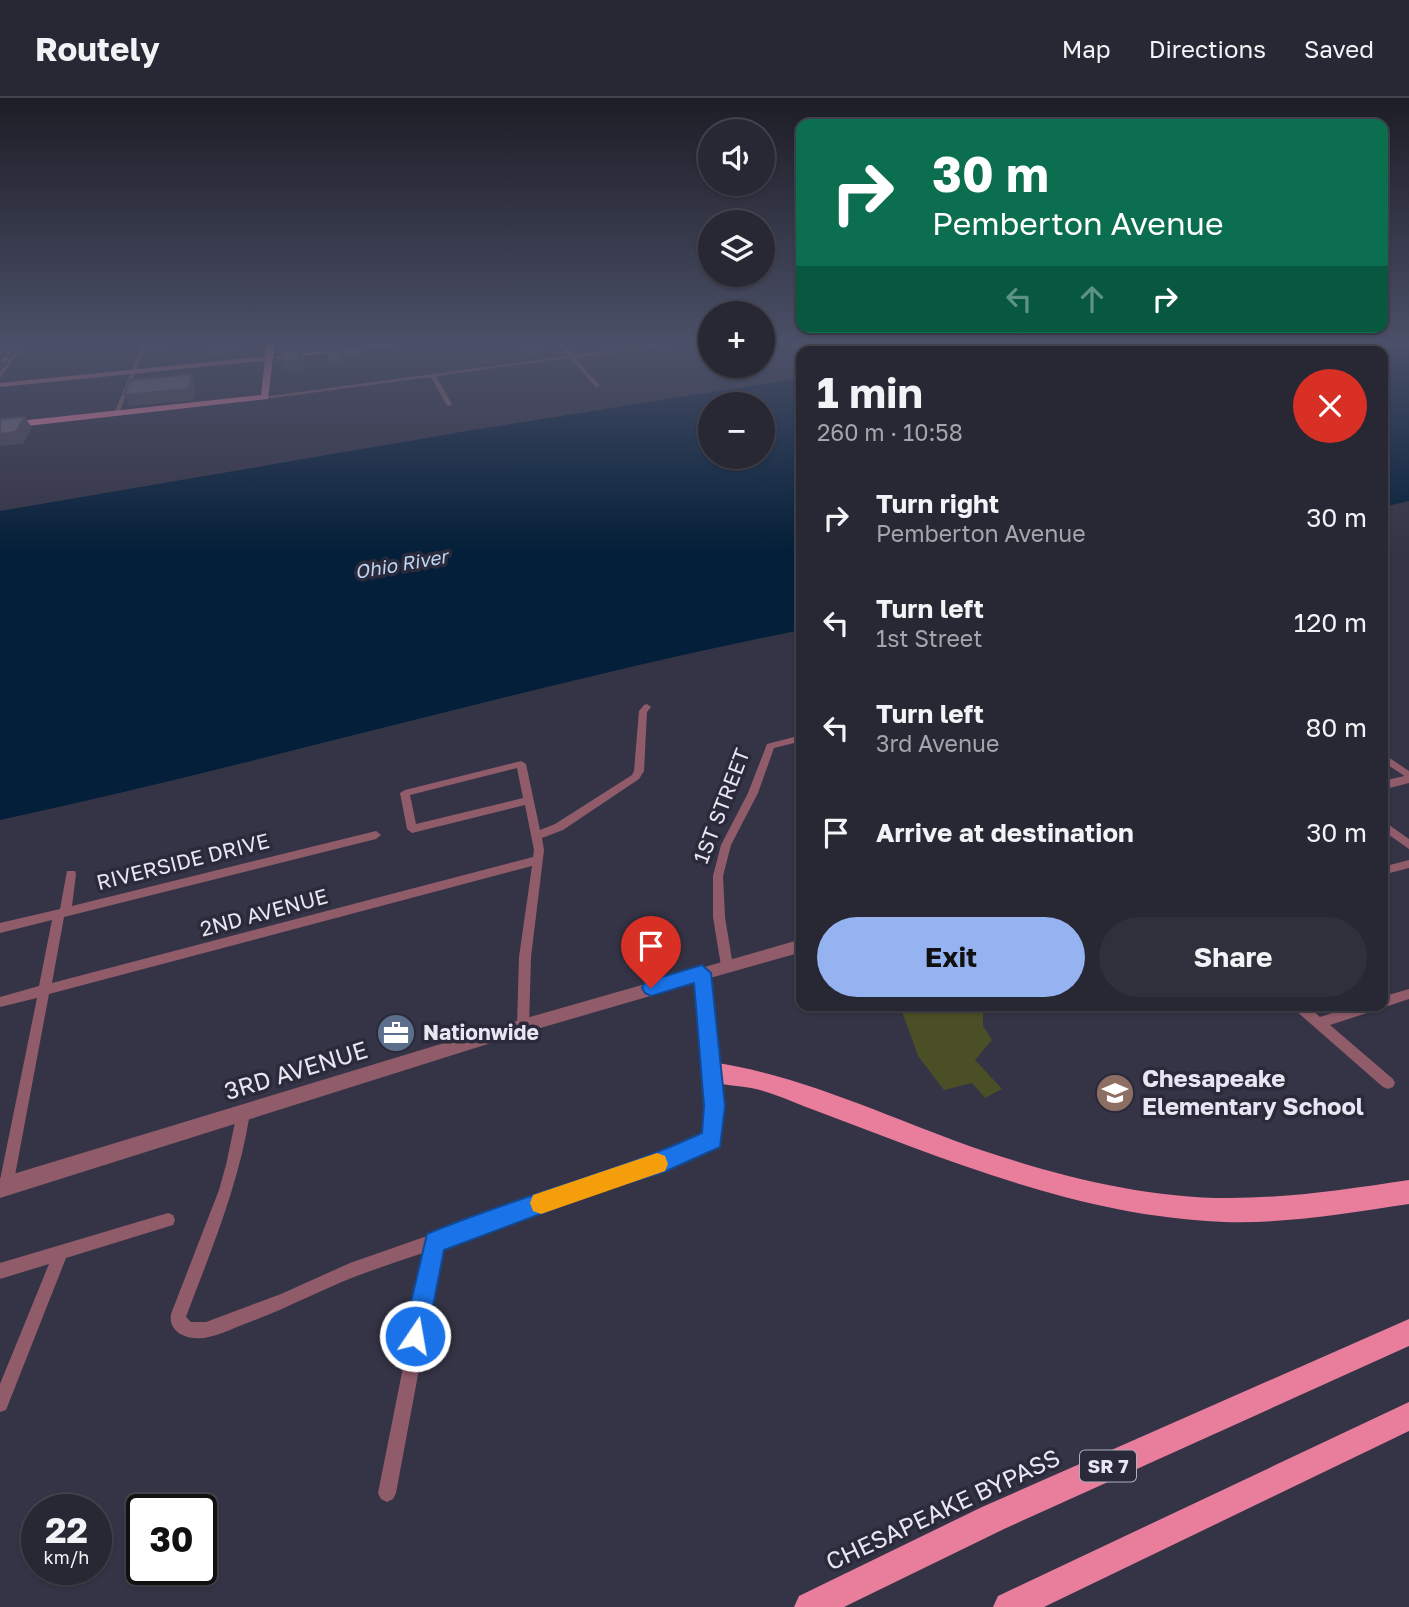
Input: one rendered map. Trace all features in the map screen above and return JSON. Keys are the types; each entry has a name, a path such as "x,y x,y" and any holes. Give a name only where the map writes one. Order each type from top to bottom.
{"main road":[{"path":"0,426 131,411"},
{"path":"712,1072 758,1079 1021,1176 1127,1200 1175,1207 1263,1210 1409,1192"},
{"name":"CHESAPEAKE BYPASS","path":"810,1607 993,1518 1409,1332"},
{"path":"1009,1607 1409,1416"}],"street":[{"path":"538,835 559,827 636,777 639,771 643,711 646,707"},
{"name":"1ST STREET","path":"727,965 719,917 718,876 726,845 753,793 770,746 796,740"},
{"path":"1388,760 1409,777"},
{"path":"523,1026 525,957 538,860 538,835 521,764 405,793 412,829 529,800"},
{"path":"1388,784 1409,777"},
{"path":"1388,829 1409,845"},
{"name":"RIVERSIDE DRIVE","path":"0,928 376,835"},
{"name":"2ND AVENUE","path":"0,1002 538,860"},
{"path":"1388,869 1409,864"},
{"path":"3,1187 71,874"},
{"name":"3RD AVENUE","path":"3,1187 523,1026 796,947"},
{"path":"243,1113 239,1143 218,1214 179,1314 181,1327 206,1330 284,1301 350,1271 604,1180 664,1162 712,1139 712,1072 702,973"},
{"path":"1388,1001 1409,994"},
{"path":"1305,1011 1388,1083"},
{"path":"1318,1023 1356,1011"},
{"path":"0,1271 61,1253 72,1247 169,1220"},
{"path":"387,1493 435,1242"},
{"path":"0,1404 61,1253"}],"green space":[{"path":"902,1011 983,1011 983,1026 992,1040 975,1060 1002,1089 985,1098 972,1083 944,1090 918,1056"}],"water":[{"name":"Ohio River","path":"590,411 698,411 698,469 775,469 775,411 796,411 796,631 600,674 0,820 0,511"},
{"path":"1388,411 1409,411 1409,501 1388,506"}],"building":[{"path":"25,417 16,432 0,434 0,419"}],"slow traffic":[{"path":"541,1203 657,1164"}],"place":[{"name":"Nationwide","path":"396,1033"},
{"name":"Chesapeake Elementary School","path":"1115,1093"}],"route":[{"path":"415,1336 435,1242 604,1180 664,1162 712,1139 715,1106 702,973 651,988"}]}
